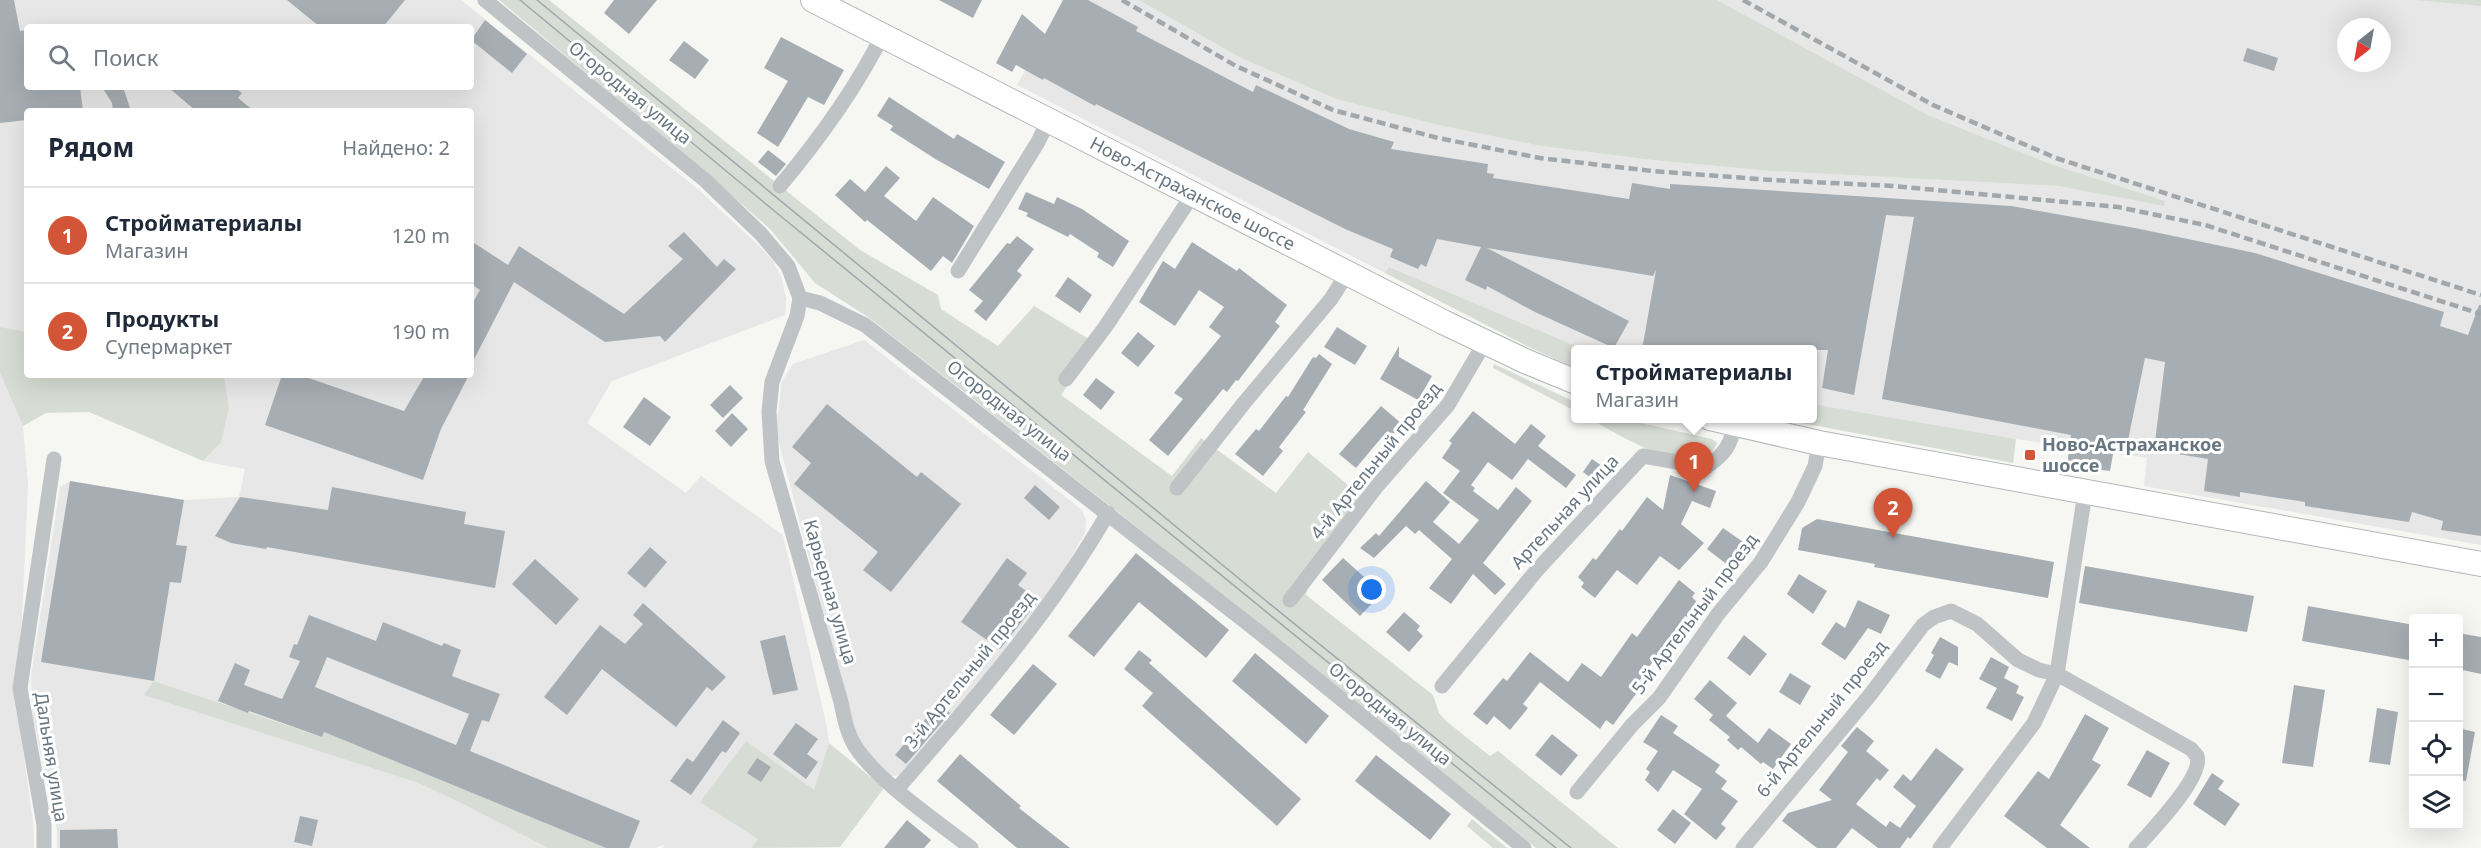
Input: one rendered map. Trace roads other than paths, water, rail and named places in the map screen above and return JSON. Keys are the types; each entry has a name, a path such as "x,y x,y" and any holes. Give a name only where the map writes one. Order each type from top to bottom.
{"main road":[{"name":"Ново-Астраханское шоссе","path":"813,0 1485,342 1571,380"},
{"path":"1732,423 1819,443 2481,564"}],"street":[{"name":"Огородная улица","path":"485,0 706,181 761,234 788,266 800,298 820,303 865,325 1260,633 1524,848"},
{"path":"780,186 818,140 868,64 883,34"},
{"path":"958,271 1038,142 1049,119"},
{"path":"1066,379 1106,326 1193,194"},
{"path":"1177,488 1331,299 1348,272"},
{"name":"Карьерная улица","path":"800,298 796,316 772,382 769,411 772,461 846,726 860,753 871,766 971,848"},
{"name":"4-й Артельный проезд","path":"1290,600 1377,486 1448,405 1485,342"},
{"name":"Артельная улица","path":"1442,686 1530,578 1643,456 1706,466 1720,458 1730,445 1736,424"},
{"name":"5-й Артельный проезд","path":"1577,792 1632,725 1659,698 1718,614 1761,562 1798,502 1815,466 1819,443"},
{"name":"Дальняя улица","path":"44,848 44,825 20,688 54,459"},
{"path":"1940,848 2034,723 2057,674 2085,493"},
{"name":"3-й Артельный проезд","path":"897,789 1026,636 1088,548 1108,513"},
{"name":"6-й Артельный проезд","path":"1743,848 1870,695 1923,625 1934,617 1951,612 1977,624 2018,660 2039,670 2057,674"},
{"path":"2057,674 2191,749 2197,755 2192,780 2136,848"}],"tram line":[{"path":"520,0 778,214 1556,848"},
{"path":"537,0 1265,600 1571,848"}],"railway":[{"path":"1122,0 1236,66 1333,110 1438,138 1540,158 1652,171 1893,186 2118,207 2205,225 2481,314"},
{"path":"1743,0 1933,105 2056,158 2481,295"}],"place":[{"name":"Ново-Астраханское шоссе","path":"2030,455"},
{"name":"Стройматериалы","path":"1694,492"},
{"name":"Продукты","path":"1893,538"}]}
